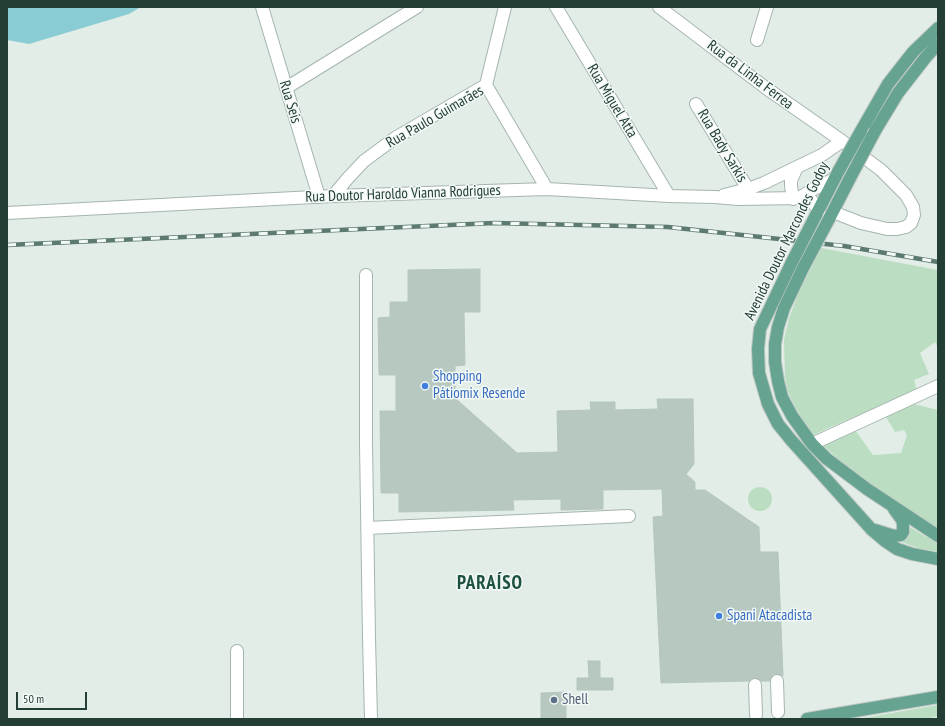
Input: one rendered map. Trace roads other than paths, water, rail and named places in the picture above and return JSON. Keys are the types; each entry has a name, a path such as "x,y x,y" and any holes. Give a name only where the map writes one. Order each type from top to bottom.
{"main road":[{"name":"Avenida Doutor Marcondes Godoy","path":"938,28 913,52 888,84 836,176 818,213 797,266 778,327 775,344 775,362 782,397 792,416 812,444 848,475 891,506 938,536"},
{"name":"Avenida Doutor Marcondes Godoy","path":"938,44 898,93 875,132 831,216 797,266 760,329 758,349 759,373 768,404 778,424 791,440 872,530 885,542 897,549 912,554 938,559"},
{"path":"872,530 894,536 901,535 904,528 902,520 891,506"},
{"path":"807,719 938,697"}],"street":[{"name":"Rua Seis","path":"262,7 319,197"},
{"path":"286,88 417,7"},
{"path":"486,85 506,7"},
{"name":"Rua Miguel Atta","path":"556,7 669,196"},
{"name":"Rua da Linha Ferrea","path":"659,7 766,88 881,170 906,195 913,207 914,215 911,223 906,227 897,229 888,229 831,216"},
{"path":"757,40 767,7"},
{"name":"Rua Paulo Guimarães","path":"333,196 364,161 395,138 486,85 547,189"},
{"name":"Rua Bady Sarkis","path":"696,104 748,189"},
{"path":"715,197 748,189 764,183 822,155 842,141"},
{"path":"796,198 791,186 797,167"},
{"path":"796,198 836,176"},
{"name":"Rua Doutor Haroldo Vianna Rodrigues","path":"7,213 333,196 547,189 715,197 738,200 796,198"},
{"path":"796,198 809,199 812,201 818,213"},
{"path":"366,275 366,443 371,719"},
{"path":"812,444 938,386"},
{"path":"367,528 629,516"},
{"path":"236,719 237,651"},
{"path":"777,680 778,712"},
{"path":"755,685 756,715"}],"water":[{"path":"7,7 141,7 129,14 29,44 7,40"}],"railway":[{"path":"7,245 494,223 668,227 844,246 938,262"}],"place":[{"name":"Shopping Pátiomix Resende","path":"425,386"},
{"name":"Spani Atacadista","path":"719,616"},
{"name":"Shell","path":"554,700"}],"district":[{"name":"PARAÍSO","path":"490,584"}]}
